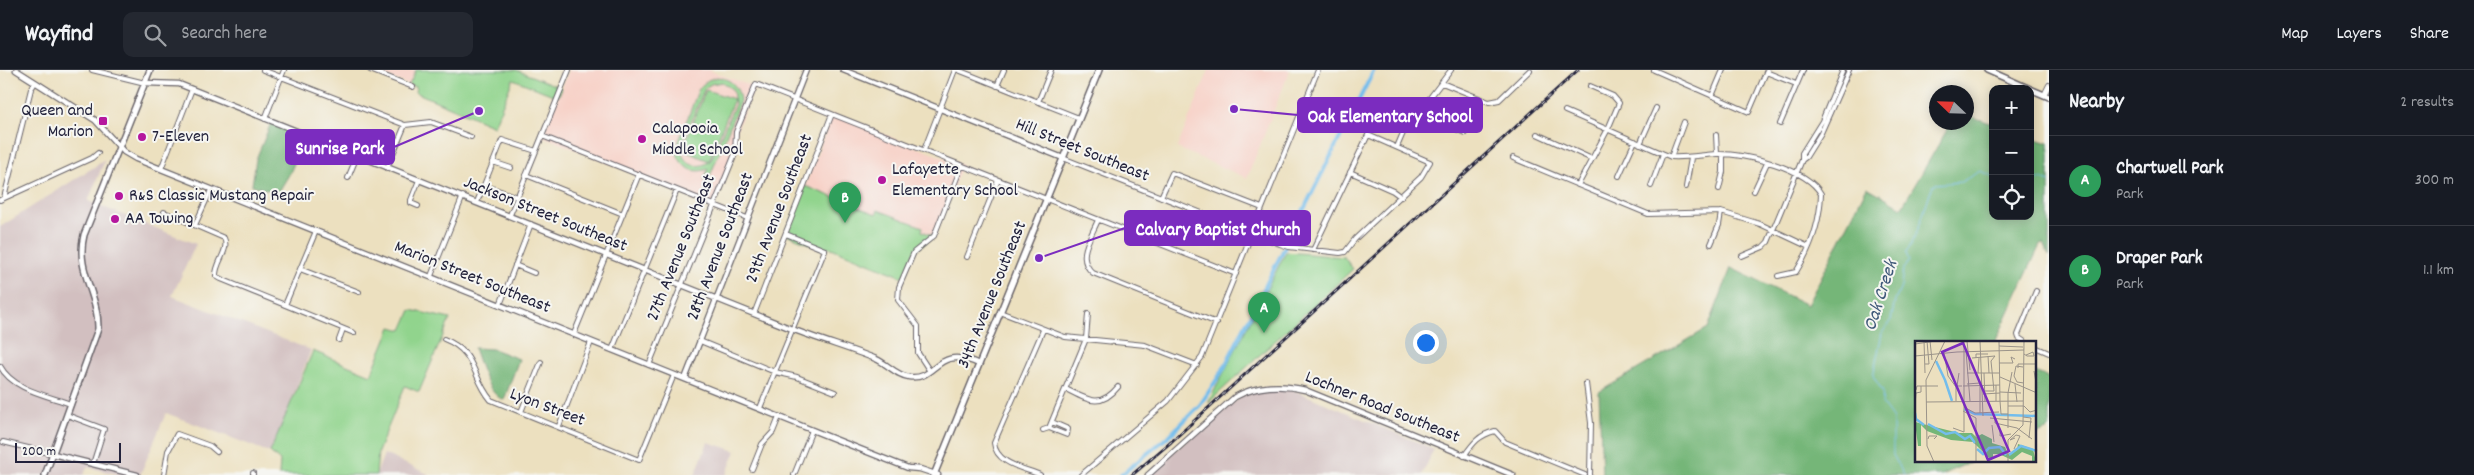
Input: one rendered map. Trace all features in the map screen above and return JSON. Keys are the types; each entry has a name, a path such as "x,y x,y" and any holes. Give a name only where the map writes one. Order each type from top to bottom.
{"main road":[{"path":"45,475 98,329 98,315 83,270 81,256 84,235 150,70"},
{"name":"34th Avenue Southeast","path":"936,474 1099,70"},
{"path":"1987,70 2021,85"},
{"path":"2034,91 2046,96"}],"street":[{"name":"Marion Street Southeast","path":"16,70 98,123 119,147 132,156 161,169 908,468 936,474"},
{"name":"Jackson Street Southeast","path":"92,70 145,83 179,84 387,168 463,196 682,286 792,329 879,360 897,374 906,377 917,377 940,362 953,357 964,358 979,364"},
{"path":"263,70 405,126 431,122 471,136"},
{"path":"265,119 284,70"},
{"path":"370,70 413,87"},
{"path":"510,215 569,70"},
{"name":"28th Avenue Southeast","path":"684,379 806,70"},
{"name":"Hill Street Southeast","path":"843,70 1288,247 1345,252 1351,243 1422,178 1430,162 1397,147"},
{"path":"924,150 956,70 1079,118"},
{"path":"997,86 1004,70"},
{"path":"1038,102 1051,70"},
{"path":"1081,475 1153,415 1181,387 1196,365 1217,323 1318,70"},
{"path":"1313,250 1368,135 1397,147 1403,132 1451,70"},
{"path":"1442,83 1482,100 1494,101 1504,95 1530,70"},
{"path":"1654,70 1749,112 1766,71 1796,84"},
{"path":"1712,96 1723,70"},
{"path":"1780,124 1803,70"},
{"path":"1829,110 1844,70"},
{"path":"1742,256 1763,247 1802,160 1806,146 1819,132 1849,70"},
{"path":"2,199 35,83"},
{"name":"27th Avenue Southeast","path":"649,365 735,154 736,132 756,84 794,99"},
{"path":"2046,96 2049,85"},
{"path":"1578,185 1618,108 1618,100 1590,86"},
{"path":"161,169 192,89"},
{"path":"794,99 1236,274"},
{"path":"1389,100 1465,133"},
{"path":"1640,144 1656,108"},
{"path":"1565,111 1671,157 1691,158 1717,154 1748,157 1796,173 1812,182 1821,194 1819,221 1809,247 1796,272 1778,276"},
{"name":"29th Avenue Southeast","path":"754,314 832,114"},
{"path":"1671,157 1684,122"},
{"path":"387,168 405,126"},
{"path":"1537,134 1592,158"},
{"path":"1716,135 1717,154"},
{"path":"542,136 747,218"},
{"path":"477,202 503,139 536,151"},
{"path":"1619,176 1635,141"},
{"path":"2,199 92,158 98,153"},
{"path":"1651,186 1663,154"},
{"path":"1719,188 1723,172 1723,155"},
{"path":"348,178 357,156"},
{"path":"1512,158 1648,214 1721,212 1744,217 1809,247"},
{"path":"1686,187 1691,158"},
{"path":"493,162 511,168"},
{"path":"1754,191 1767,163"},
{"path":"930,370 918,353 918,326 898,300 900,287 914,252 934,236 962,166"},
{"path":"1350,172 1393,190 1401,197"},
{"path":"1161,197 1172,173 1262,208"},
{"path":"574,334 639,174"},
{"path":"526,175 623,214"},
{"path":"418,206 411,203 411,200 419,180"},
{"path":"967,257 998,180"},
{"path":"484,185 517,198"},
{"path":"195,225 211,190"},
{"path":"612,350 678,190"},
{"path":"431,276 463,196"},
{"path":"164,212 224,238 226,243 216,269 216,276 354,333"},
{"path":"1711,244 1719,225 1721,212"},
{"path":"1098,220 1085,250 1085,263 1093,273 1217,323"},
{"path":"500,305 531,224"},
{"path":"285,305 316,231"},
{"path":"760,408 825,250 786,234"},
{"path":"516,265 534,273"},
{"path":"300,269 359,292"},
{"path":"2024,341 2018,335 2036,291"},
{"path":"1000,312 1065,337 1145,345 1196,365"},
{"path":"1049,428 1086,339 1088,314"},
{"path":"339,340 343,329"},
{"path":"1040,475 1002,459 996,453 994,443 1043,330"},
{"name":"Lyon Street","path":"444,339 463,349 491,400 639,460 674,375"},
{"path":"700,341 775,372 797,377 835,392"},
{"path":"559,426 591,342"},
{"path":"2036,347 2049,353"},
{"path":"521,412 541,362"},
{"path":"0,366 4,373 19,386 71,404"},
{"path":"1586,383 1591,423 1590,475"},
{"name":"Lochner Road Southeast","path":"1148,475 1235,397 1243,393 1275,386 1305,390 1513,475"},
{"path":"1066,389 1090,400 1099,401 1107,399 1118,387"},
{"path":"67,415 104,429 93,464"},
{"path":"752,469 762,444 772,432 780,417"},
{"path":"1043,430 1049,428 1065,435 1069,432 1068,428 1052,422"},
{"path":"794,475 812,430"},
{"path":"1464,456 1476,440 1484,434 1495,432 1505,442 1585,475"},
{"path":"164,475 168,450 177,434 210,446 217,452"},
{"path":"3,442 137,475"}],"shaded area":[{"path":"370,70 416,70 409,85"},
{"name":"Calapooia Middle School","path":"569,70 708,70 754,87 736,132 735,150 714,206 542,136"},
{"path":"1209,70 1290,70 1247,178 1177,148"},
{"name":"Lafayette Elementary School","path":"832,114 962,165 934,236 805,186"},
{"path":"105,160 88,201 196,244 172,296 311,350 271,453 166,413 140,475 120,475 87,467 84,475 0,475 0,227"},
{"path":"1266,387 1291,389 1434,449 1422,475 1145,475 1242,396"},
{"path":"708,442 736,451 726,475 695,475"},
{"path":"384,454 428,474 428,475 376,475"}],"green space":[{"path":"416,70 516,70 562,88 558,97 513,79 494,126 415,92 416,87 409,85"},
{"path":"717,77 731,82 738,92 740,101 708,181 704,180 708,169 697,171 687,168 680,160 676,149 699,88 708,80","holes":["722,82 733,90 735,104 711,160 706,164 690,164 683,155 682,143 705,88 711,84"]},
{"path":"706,90 734,99 709,161 682,150"},
{"path":"1974,117 1989,123 1989,220 2034,220 2034,138 2049,143 2049,256 2043,244 2040,245 1995,341 1915,341 1915,462 1971,462 1941,475 1602,475 1599,392 1708,328 1731,268 1807,305 1867,187 1902,207 1947,130 1974,130"},
{"path":"271,123 297,135 293,144 286,148 298,154 290,173 278,193 252,185 256,159"},
{"path":"805,186 876,214 878,210 923,227 922,231 934,236 914,252 903,277 829,247 825,250 786,234"},
{"path":"1286,252 1344,257 1353,269 1208,403"},
{"path":"411,310 450,319 419,392 405,386 378,452 376,475 279,475 280,461 270,452 313,351 371,375 391,327 402,330"},
{"path":"474,348 493,349 519,359 504,400 493,392"},
{"path":"2036,372 2049,378 2049,429 2036,435"}],"waterway":[{"path":"1121,475 1170,435 1200,405 1223,370 1374,70"},
{"name":"Oak Creek","path":"1904,475 1893,455 1893,419 1882,404 1883,392 1873,376 1882,333 1891,320 1895,301 1901,287 1903,269 1909,261 1906,253 1919,228 1934,184 1961,182 1980,171 1990,175"},
{"name":"Oak Creek","path":"2034,179 2042,179 2049,182"}],"railway":[{"path":"1132,475 1171,442 1578,70"}],"place":[{"name":"Oak Elementary School","path":"1234,109"},
{"name":"Sunrise Park","path":"479,111"},
{"name":"Queen and Marion","path":"103,121"},
{"name":"7-Eleven","path":"142,137"},
{"name":"Calapooia Middle School","path":"642,139"},
{"name":"Lafayette Elementary School","path":"882,180"},
{"name":"R&S Classic Mustang Repair","path":"119,196"},
{"name":"AA Towing","path":"115,219"},
{"name":"Draper Park","path":"845,223"},
{"name":"Calvary Baptist Church","path":"1039,258"},
{"name":"Chartwell Park","path":"1264,333"}]}
